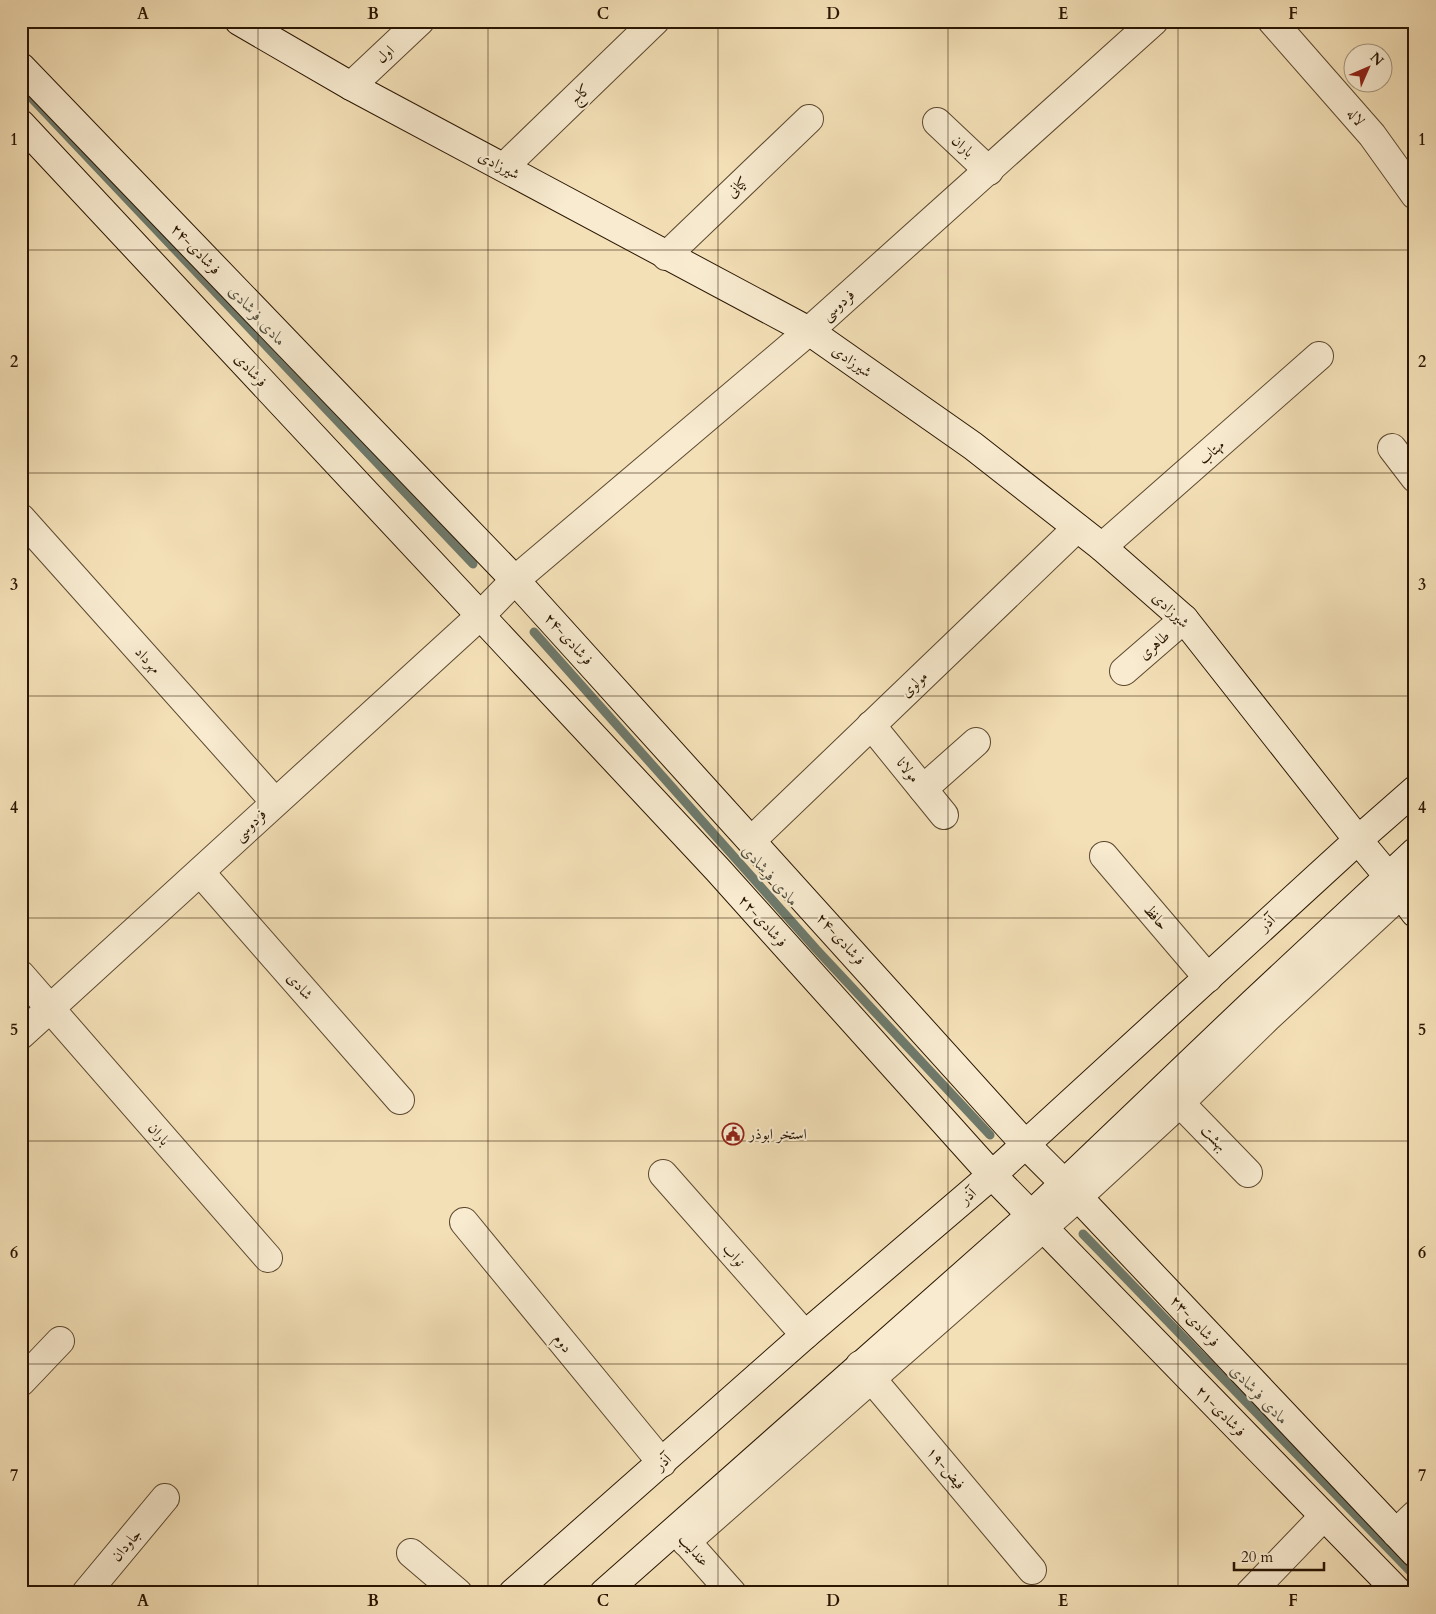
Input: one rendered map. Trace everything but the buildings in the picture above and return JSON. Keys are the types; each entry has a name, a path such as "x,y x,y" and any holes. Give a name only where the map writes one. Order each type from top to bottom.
{"street":[{"name":"شیرزادی","path":"239,21 351,86 809,331 973,446 1102,547 1184,619 1358,840 1405,891"},
{"name":"اول","path":"351,86 420,21"},
{"name":"کاج","path":"504,167 655,21"},
{"name":"فردوسی","path":"21,1036 480,616 515,580 809,331 1154,21"},
{"name":"لاله","path":"1272,21 1372,135 1415,195"},
{"path":"21,67 46,93 21,123"},
{"name":"۲۴-فرشادی","path":"46,93 515,580 1025,1144 1071,1190"},
{"name":"کیانی","path":"666,256 809,119"},
{"name":"باران","path":"937,122 989,170"},
{"name":"فرشادی","path":"21,123 480,616"},
{"name":"مهتاب","path":"1102,547 1319,356"},
{"path":"1392,448 1415,478"},
{"name":"مهرداد","path":"21,518 275,802"},
{"name":"مولوی","path":"752,840 1077,528"},
{"name":"۲۲-فرشادی","path":"480,616 718,870 992,1175 1037,1221"},
{"name":"طاهری","path":"1124,671 1184,619"},
{"name":"مولانا","path":"872,725 944,815"},
{"path":"923,789 976,742"},
{"name":"آذر","path":"513,1593 805,1335 992,1175 1415,790"},
{"path":"604,1593 681,1536 1037,1221 1260,1011 1405,891 1415,852"},
{"name":"حافظ","path":"1104,856 1208,978"},
{"name":"شادی","path":"201,873 400,1100"},
{"name":"باران","path":"21,975 268,1258"},
{"path":"1071,1190 1180,1103 1260,1011"},
{"name":"بهشت","path":"1180,1103 1248,1173"},
{"name":"نواب","path":"663,1174 805,1335"},
{"name":"۲۳-فرشادی","path":"1071,1190 1405,1524 1415,1553"},
{"name":"۲۱-فرشادی","path":"1037,1221 1399,1593"},
{"name":"دوم","path":"464,1222 662,1463"},
{"path":"21,1382 60,1341"},
{"name":"۱۹-فیض","path":"866,1372 1032,1570"},
{"name":"جاودان","path":"86,1593 166,1498"},
{"path":"1250,1593 1324,1516"},
{"name":"عندلیب","path":"681,1536 732,1593"},
{"path":"410,1553 458,1593"}],"waterway":[{"name":"مادی فرشادی","path":"21,87 473,564"},
{"name":"مادی فرشادی","path":"534,632 816,949 990,1135"},
{"name":"مادی فرشادی","path":"1083,1234 1415,1576"}],"place":[{"name":"استخر ابوذر","path":"733,1134"}]}
